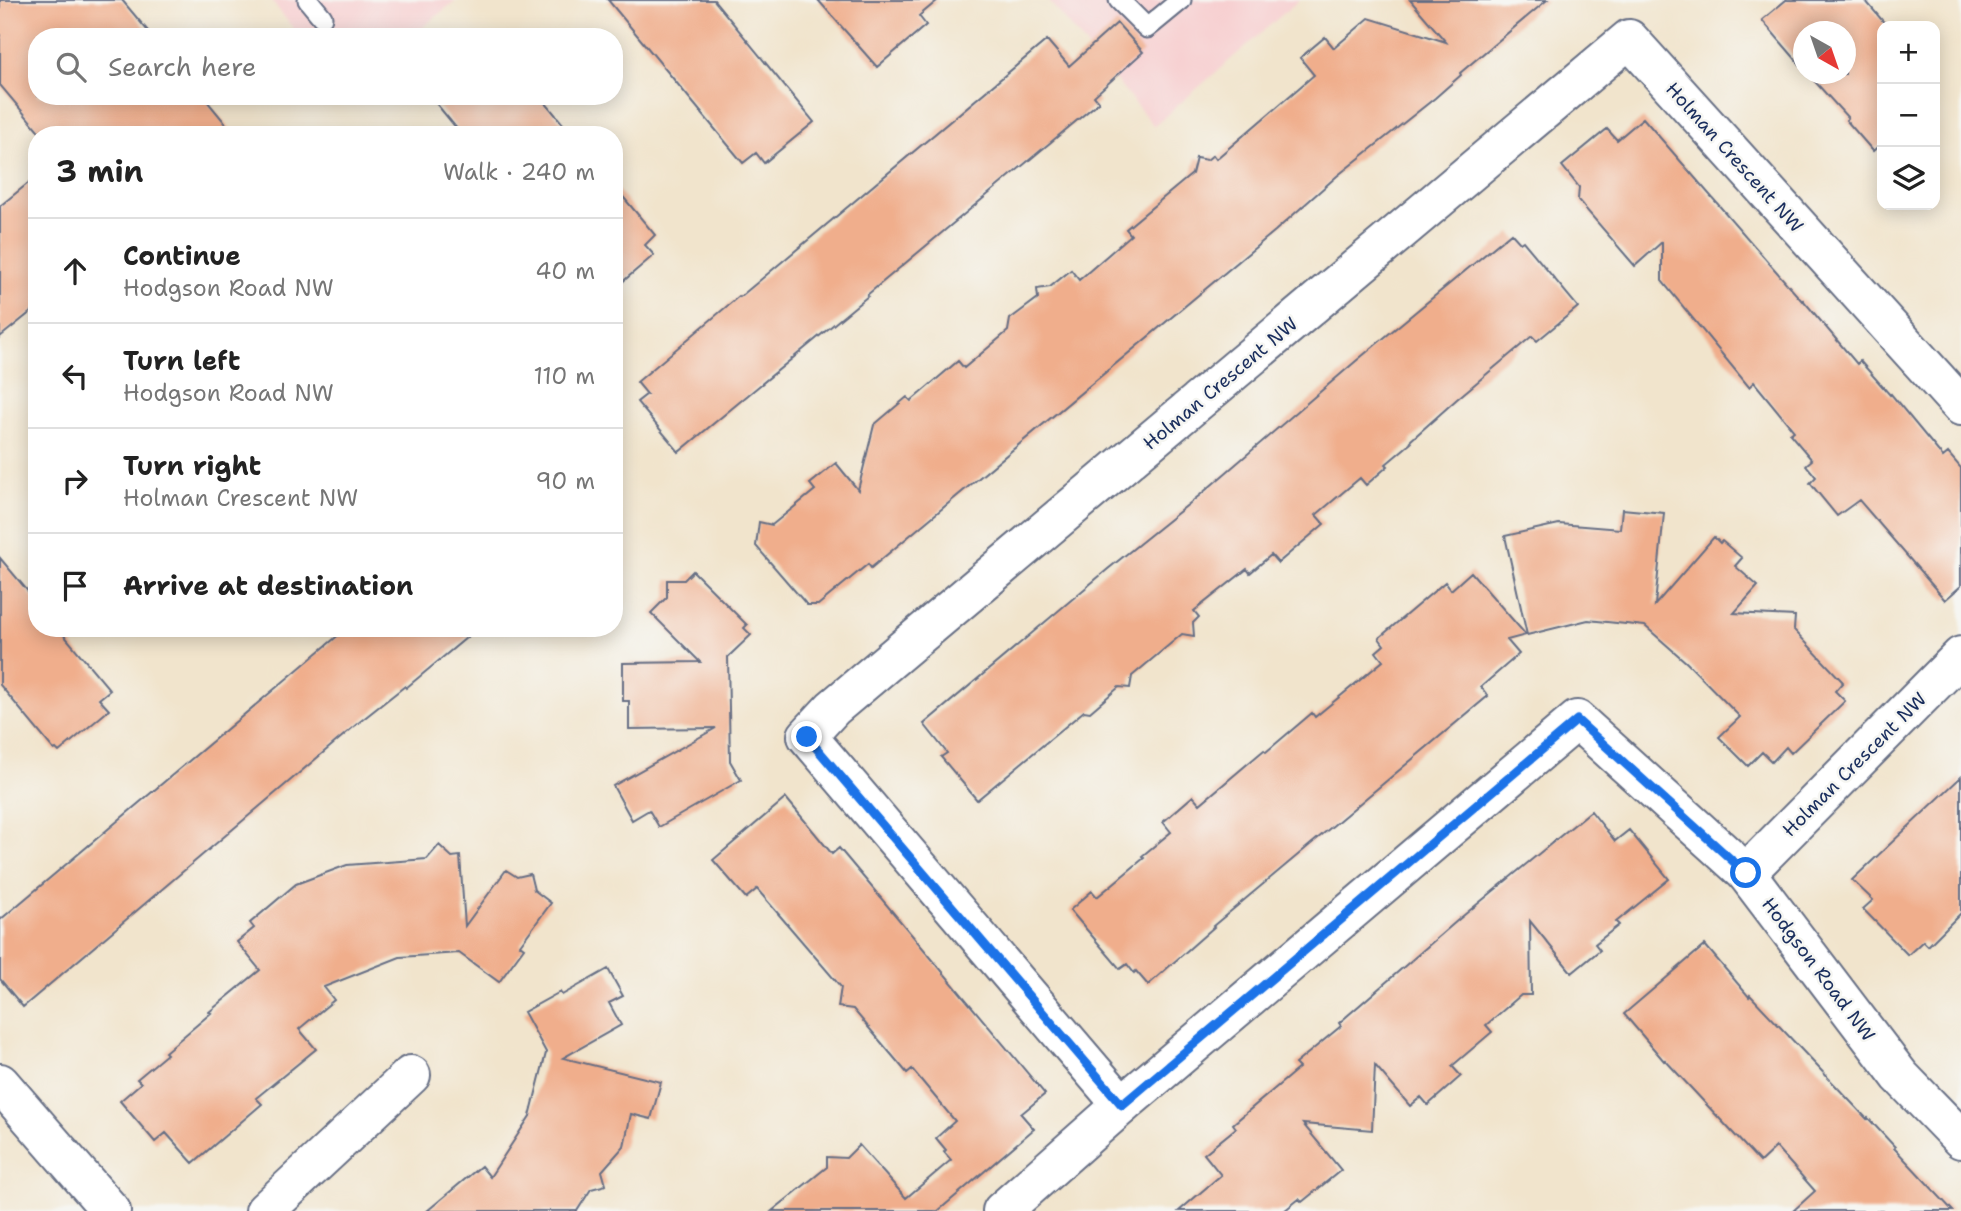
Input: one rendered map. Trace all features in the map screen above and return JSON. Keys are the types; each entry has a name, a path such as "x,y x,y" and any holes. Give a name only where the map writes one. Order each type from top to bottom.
{"street":[{"name":"Holman Crescent NW","path":"1122,1105 807,737 844,699 1629,39 1961,406"},
{"name":"Holman Crescent NW","path":"1746,873 1961,656"},
{"name":"Hodgson Road NW","path":"1002,1211 1122,1105 1577,720 1746,873 1900,1076 1961,1139"},
{"path":"265,1211 411,1075"},
{"path":"0,1083 111,1211"}],"lane":[{"path":"308,0 322,17"},
{"path":"1119,0 1147,28 1181,0"}],"shaded area":[{"path":"271,0 456,0 422,28 293,28"},
{"path":"1048,0 1299,0 1154,126"}],"building":[{"path":"0,0 122,0 145,28 28,28 28,105 210,105 228,126 34,126 0,85"},
{"path":"608,0 714,0 814,122 764,163 756,153 743,163"},
{"path":"818,0 938,0 919,16 926,25 877,67"},
{"path":"1410,0 1547,0 1460,73 1461,75 1435,98 1337,176 1275,231 871,568 868,564 818,605 807,605 756,546 759,522 772,525 815,490 810,484 836,463 858,490 874,425 907,397 911,401 958,361 964,368 1008,331 1010,319 1038,298 1037,289 1050,287 1071,270 1079,280 1131,235 1126,229 1192,174 1196,158 1207,160 1213,155 1216,159 1314,75 1300,58 1325,37 1334,48 1369,18 1446,42"},
{"path":"1786,0 1865,0 1883,21 1877,21 1877,147 1873,151 1817,84 1856,84 1856,21 1793,21 1793,56 1762,20"},
{"path":"1117,23 1143,52 1094,96 1099,102 679,452 637,402 647,394 637,382 1047,40 1069,66"},
{"path":"437,105 547,105 565,126 455,126"},
{"path":"1643,118 1857,364 1860,361 1891,394 1943,457 1948,453 1961,468 1961,586 1945,600 1859,500 1837,516 1810,483 1816,477 1806,465 1812,460 1790,434 1794,431 1754,382 1749,387 1662,281 1662,242 1635,266 1578,200 1579,187 1562,166 1607,129 1617,140"},
{"path":"28,183 28,314 0,337 0,206"},
{"path":"623,197 655,235 645,245 654,255 623,281"},
{"path":"1511,233 1520,243 1523,241 1578,307 1537,341 1532,336 1410,441 1411,443 1386,464 1388,466 1366,485 1360,478 1316,515 1324,524 1278,563 1271,555 1250,573 1247,569 1194,611 1199,617 1193,623 1194,636 1182,634 1132,676 1130,688 1119,687 1090,712 1084,711 977,800 941,757 947,753 924,724"},
{"path":"1622,509 1664,513 1655,605 1714,537 1742,558 1735,566 1758,586 1734,613 1795,616 1794,630 1843,682 1835,691 1845,701 1791,753 1786,747 1772,762 1762,752 1748,766 1719,737 1740,717 1687,663 1645,626 1588,620 1527,635 1505,536 1559,524 1620,529"},
{"path":"0,558 28,591 28,637 66,637 110,690 99,699 109,710 59,752 54,750 0,685"},
{"path":"693,571 747,625 744,628 751,635 728,657 730,761 741,780 659,827 649,810 632,820 613,786 716,728 629,729 629,701 623,701 623,663 700,662 651,613 667,597 667,580 684,580"},
{"path":"1471,572 1526,635 1507,640 1519,654 1481,687 1488,696 1213,926 1148,985 1127,964 1120,969 1070,910 1092,891 1097,897 1144,858 1142,856 1171,832 1163,822 1193,796 1200,804 1264,750 1266,752 1312,713 1315,717 1383,661 1376,652 1384,645 1379,638 1445,582 1451,590"},
{"path":"336,637 467,637 406,688 405,686 357,724 23,1007 0,979 0,920"},
{"path":"1961,777 1961,913 1928,946 1923,941 1908,955 1863,909 1873,900 1852,880"},
{"path":"786,798 832,854 839,848 1045,1094 1021,1114 1034,1129 938,1211 772,1211 827,1167 827,1157 846,1158 859,1145 906,1198 951,1160 936,1138 955,1121 912,1069 907,1073 853,1009 838,1007 841,987 757,889 746,898 713,860"},
{"path":"1591,811 1615,841 1629,830 1669,879 1616,922 1619,925 1595,944 1600,950 1572,973 1530,921 1531,995 1521,995 1486,1025 1492,1032 1452,1066 1461,1076 1428,1105 1421,1097 1410,1106 1375,1065 1372,1130 1303,1124 1341,1170 1302,1202 1299,1199 1284,1211 1179,1211 1221,1175 1204,1154 1236,1128 1233,1124 1299,1068 1295,1064 1341,1026 1339,1023 1458,920"},
{"path":"439,845 452,857 460,856 465,926 506,870 517,877 530,874 534,890 551,903 520,945 524,948 499,982 459,953 400,957 324,987 334,1000 299,1029 316,1049 256,1098 262,1104 193,1163 166,1133 155,1142 120,1101 141,1083 137,1079 167,1054 165,1052 260,970 237,942 254,928 250,923 296,884 347,865 427,859"},
{"path":"1705,945 1749,997 1750,995 1868,1118 1953,1211 1793,1211 1815,1191 1776,1147 1760,1162 1664,1061 1624,1014"},
{"path":"608,969 623,996 609,1003 621,1025 563,1058 661,1082 651,1119 631,1114 624,1146 602,1171 606,1185 591,1189 577,1211 427,1211 481,1166 490,1177 530,1116 547,1054 524,1012 560,992 562,995"}],"route":[{"path":"807,737 1122,1105 1577,720 1746,873"}]}
